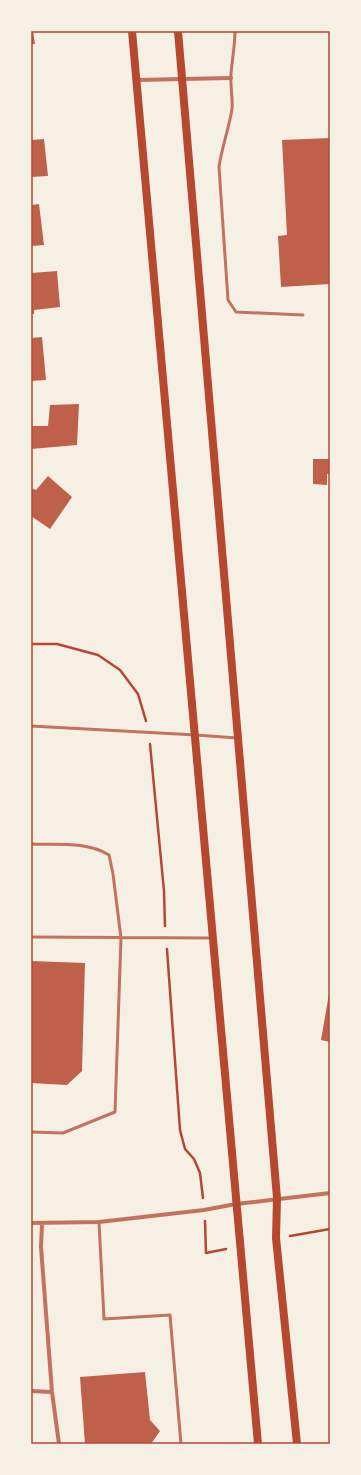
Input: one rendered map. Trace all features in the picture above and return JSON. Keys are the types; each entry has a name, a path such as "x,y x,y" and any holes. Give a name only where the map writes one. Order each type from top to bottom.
{"main road":[{"path":"132,31 196,735 239,1245 258,1444"},
{"path":"178,31 277,1198 276,1238 298,1444"}],"street":[{"path":"136,80 231,78"},
{"path":"31,1223 99,1222 204,1210 277,1198 330,1193"},
{"path":"42,1224 41,1247 52,1392 59,1444"},
{"path":"31,1391 52,1392"}],"lane":[{"path":"236,31 231,78 232,108 228,130 222,147 219,167 228,300 236,312 303,315"},
{"path":"31,726 238,738"},
{"path":"31,844 89,846 102,850 109,855 113,874 121,938 115,1112 64,1133 31,1132"},
{"path":"31,937 213,938"},
{"path":"99,1222 104,1319 170,1315 181,1444"}],"path":[{"path":"31,644 57,644 98,655 120,670 138,694 144,712 149,733 164,891 180,1130 184,1148 194,1159 200,1173"},
{"path":"276,1238 330,1229"},
{"path":"206,1254 239,1245"}],"building":[{"path":"31,31 33,31 35,44 31,44"},
{"path":"330,138 330,284 281,287 278,236 287,235 282,140"},
{"path":"44,139 48,176 31,177 31,140"},
{"path":"39,204 44,245 31,246 31,205"},
{"path":"57,271 60,307 34,310 34,314 31,314 31,273"},
{"path":"42,337 46,380 31,381 31,338"},
{"path":"79,404 77,445 31,449 31,426 48,426 50,405"},
{"path":"313,459 330,459 330,474 327,474 327,485 313,484"},
{"path":"48,476 72,497 50,529 31,516 31,488 36,490"},
{"path":"31,961 85,963 82,1071 67,1085 31,1083"},
{"path":"330,994 330,1042 321,1040"},
{"path":"145,1372 150,1420 160,1431 151,1444 85,1444 80,1377"}]}
